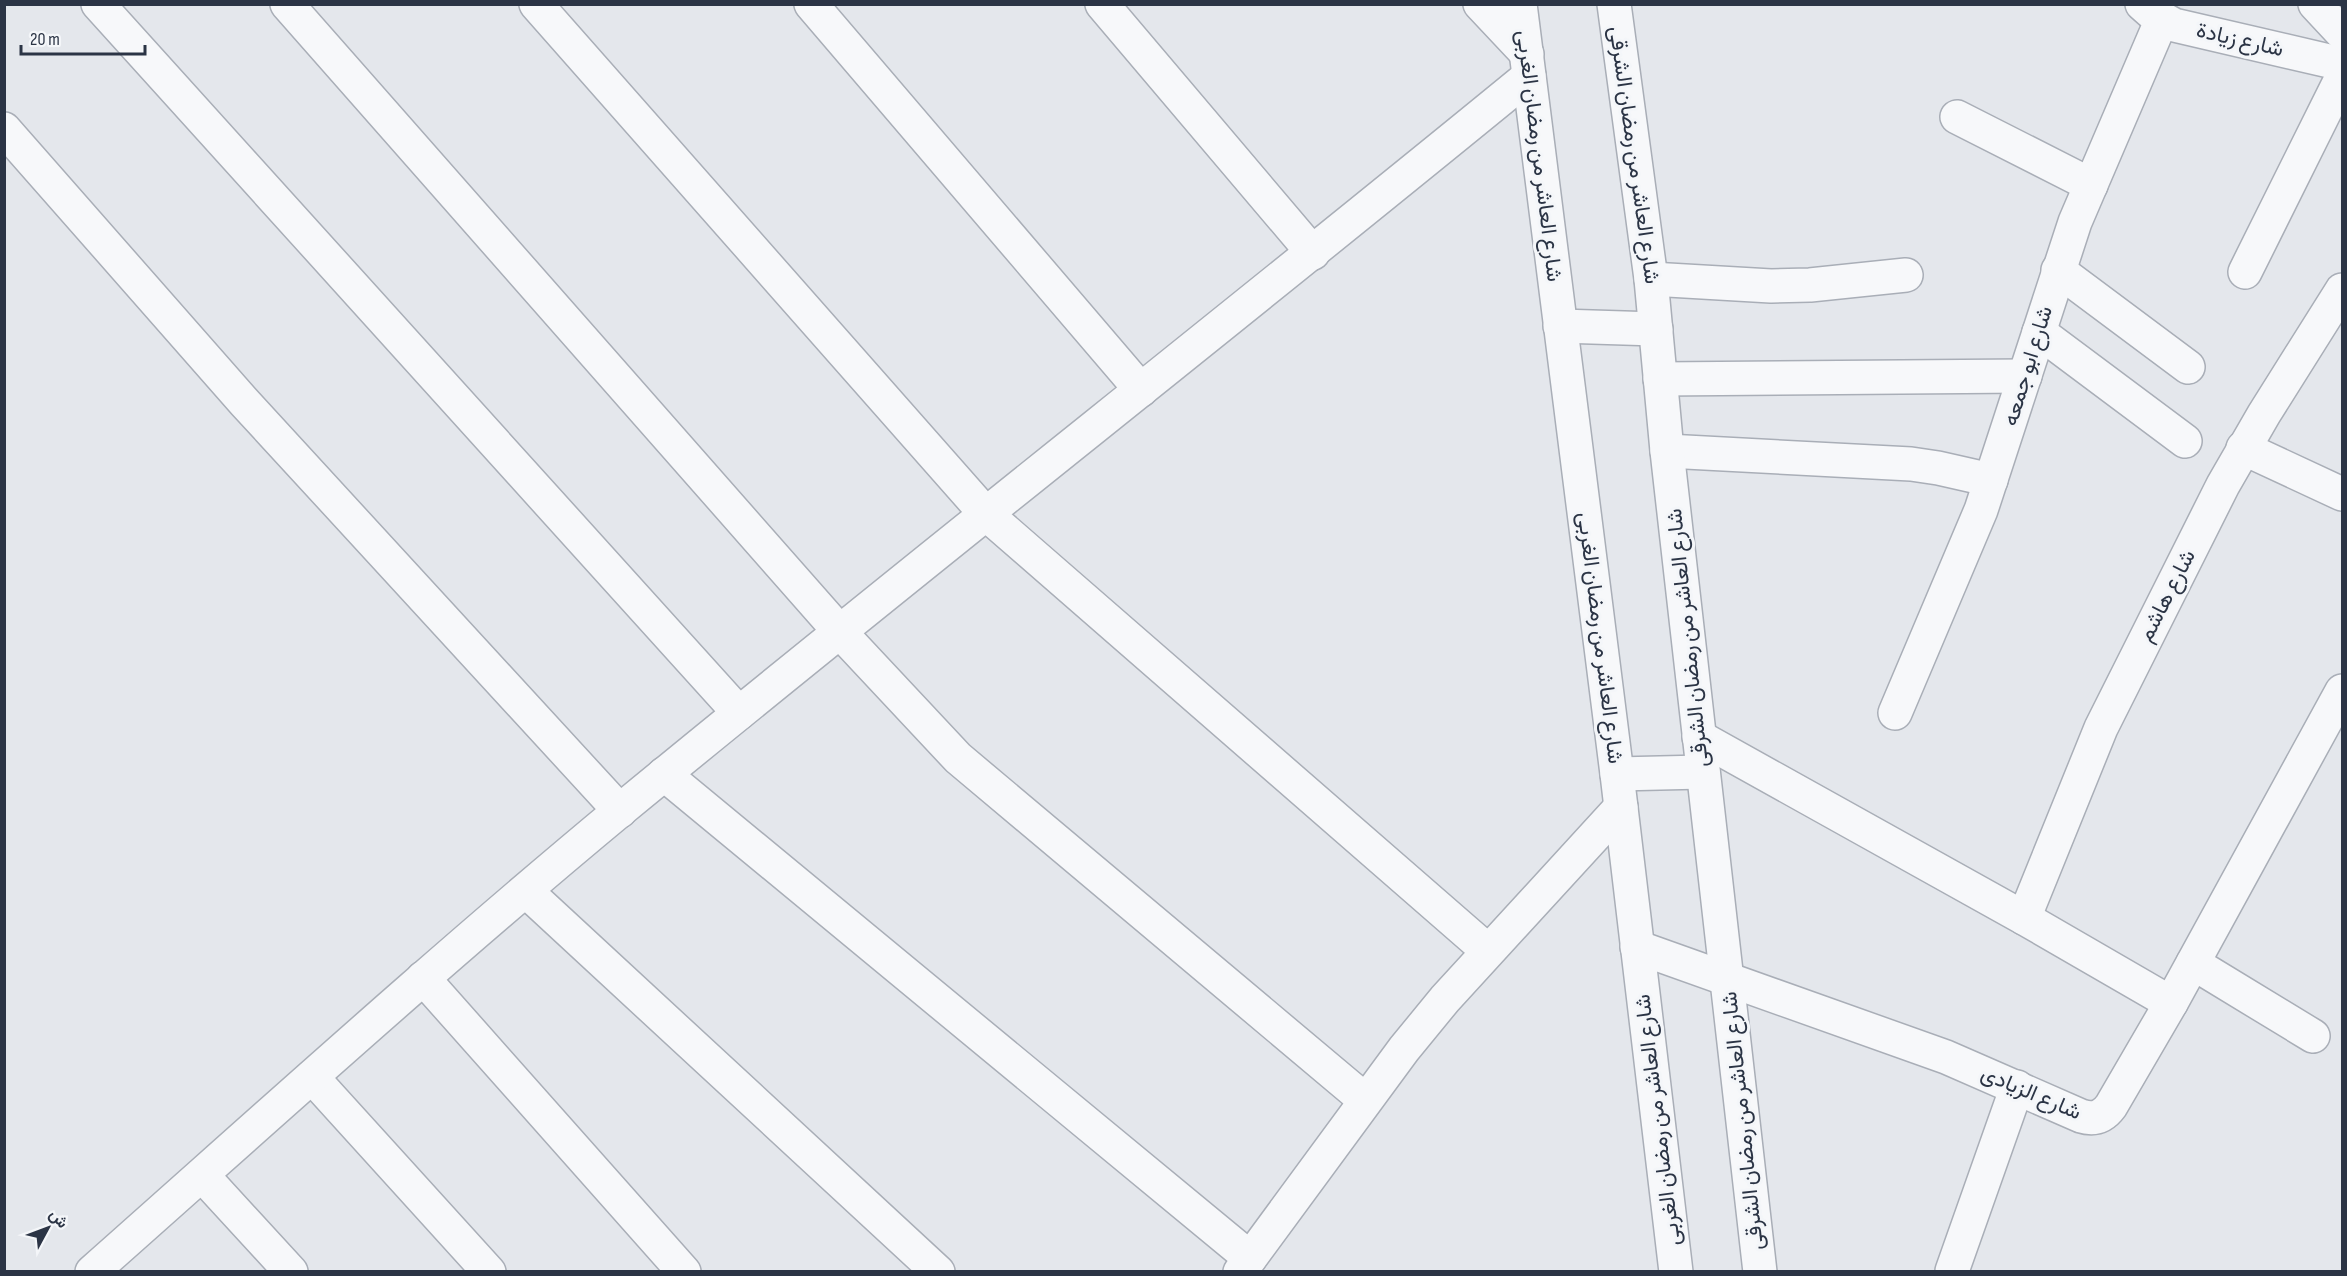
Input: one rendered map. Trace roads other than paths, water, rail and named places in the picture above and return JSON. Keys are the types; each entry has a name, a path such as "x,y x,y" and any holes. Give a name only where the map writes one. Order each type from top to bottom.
{"street":[{"path":"98,4 739,713"},
{"path":"287,4 840,632 958,758 1365,1101"},
{"path":"536,4 986,513 1488,951"},
{"path":"811,4 1141,390"},
{"path":"1102,4 1313,253"},
{"path":"92,1272 423,978 664,774 986,513 1313,253 1528,65 1480,4"},
{"name":"شارع العاشر من رمضان الغربى","path":"1520,4 1617,774 1676,1272"},
{"name":"شارع العاشر من رمضان الشرقى","path":"1614,4 1651,279 1667,450 1760,1272"},
{"path":"2315,4 2343,33"},
{"name":"شارع زيادة","path":"2152,12 2174,24 2343,64"},
{"name":"شارع ابو جمعه","path":"1895,713 1992,480 2058,270 2152,12"},
{"path":"2245,272 2343,76"},
{"path":"1957,117 2091,184"},
{"path":"4,129 245,403 620,811"},
{"path":"2058,270 2188,367"},
{"path":"1651,279 1771,286 1810,285 1906,275"},
{"name":"شارع هاشم","path":"2024,918 2101,728 2243,448 2343,290"},
{"path":"1560,326 1656,328"},
{"path":"2039,332 2185,441"},
{"path":"1660,379 2025,376"},
{"path":"2243,448 2343,494"},
{"path":"1667,450 1911,464 1992,480"},
{"name":"شارع الزيادى","path":"1637,947 1946,1057 2089,1119 2106,1113 2171,1003 2343,691"},
{"path":"1700,738 2024,918 2171,1003"},
{"path":"1617,774 1703,772"},
{"path":"664,774 1245,1265 1404,1049 1488,951 1621,807"},
{"path":"526,891 930,1269"},
{"path":"2193,963 2313,1036"},
{"path":"423,978 684,1272"},
{"path":"312,1077 489,1272"},
{"path":"1952,1271 2017,1088"},
{"path":"202,1175 291,1272"}]}
